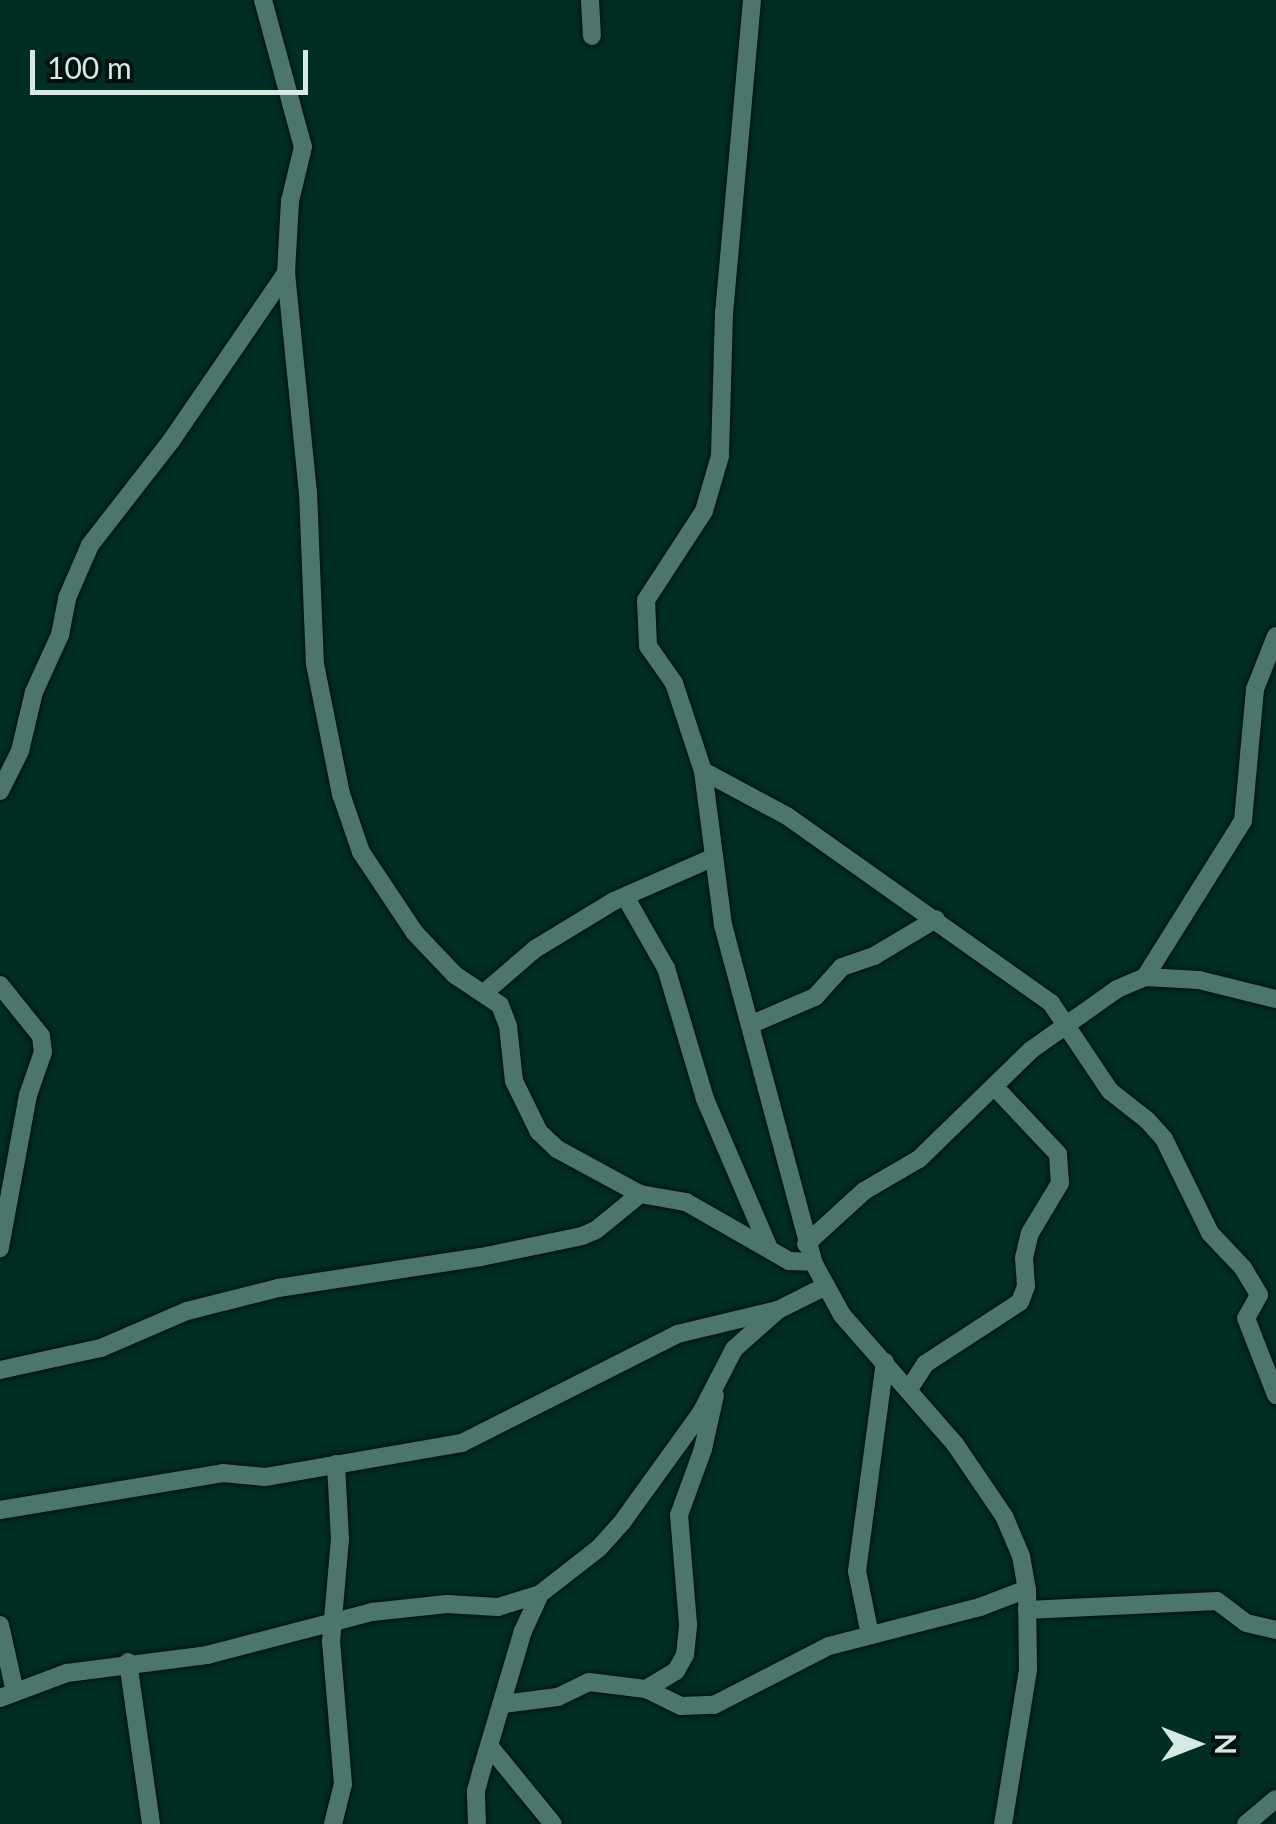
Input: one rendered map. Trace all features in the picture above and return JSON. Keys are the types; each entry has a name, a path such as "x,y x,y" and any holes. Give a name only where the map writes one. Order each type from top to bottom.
{"street":[{"path":"263,0 303,147 290,201 286,274 308,492 315,664 341,794 361,852 414,934 454,975 496,1000 505,1015 512,1072 539,1132 557,1149 640,1194 686,1202 799,1264 864,1190 920,1159 994,1086 1068,1022 1117,989 1145,977 1199,980 1276,999"},
{"path":"590,0 592,36"},
{"path":"752,0 726,297 720,456 704,511 644,608 650,626 648,646 674,683 703,772 723,925 809,1253 842,1315 956,1444 1004,1516 1020,1556 1027,1589 1028,1670 1003,1824"},
{"path":"0,791 20,751 34,692 60,636 67,598 90,545 171,441 286,274"},
{"path":"1145,977 1242,822 1255,690 1276,636"},
{"path":"703,772 787,816 1021,978 1068,1022 1110,1091 1164,1139 1210,1233 1244,1268 1260,1296 1246,1318 1276,1395"},
{"path":"484,993 535,949 626,898 712,858"},
{"path":"626,898 666,968 706,1100 770,1249"},
{"path":"752,1024 815,997 842,967 874,956 936,919"},
{"path":"0,985 40,1036 43,1052 28,1095 0,1248"},
{"path":"909,1389 925,1364 1020,1302 1026,1286 1024,1258 1030,1233 1060,1183 1058,1154 994,1086"},
{"path":"0,1370 101,1348 187,1310 278,1288 582,1236 596,1230 640,1194"},
{"path":"0,1510 223,1474 265,1476 462,1443 678,1334 778,1310 824,1287"},
{"path":"0,1625 8,1695 67,1673 128,1662 207,1655 372,1612 446,1604 498,1607 540,1594 600,1548 623,1521 701,1413 734,1348 778,1310"},
{"path":"870,1635 856,1571 886,1362"},
{"path":"646,1690 668,1679 685,1655 686,1569 677,1527 708,1433 716,1384"},
{"path":"333,1824 343,1784 332,1623 340,1540 336,1464"},
{"path":"503,1704 558,1697 589,1682 646,1690 681,1706 714,1706 829,1646 980,1607 1027,1589"},
{"path":"477,1824 476,1791 523,1631 540,1594"},
{"path":"1027,1610 1217,1601 1246,1623 1276,1630"},
{"path":"128,1662 151,1824"},
{"path":"490,1747 554,1824"},
{"path":"1246,1824 1276,1800"}]}
